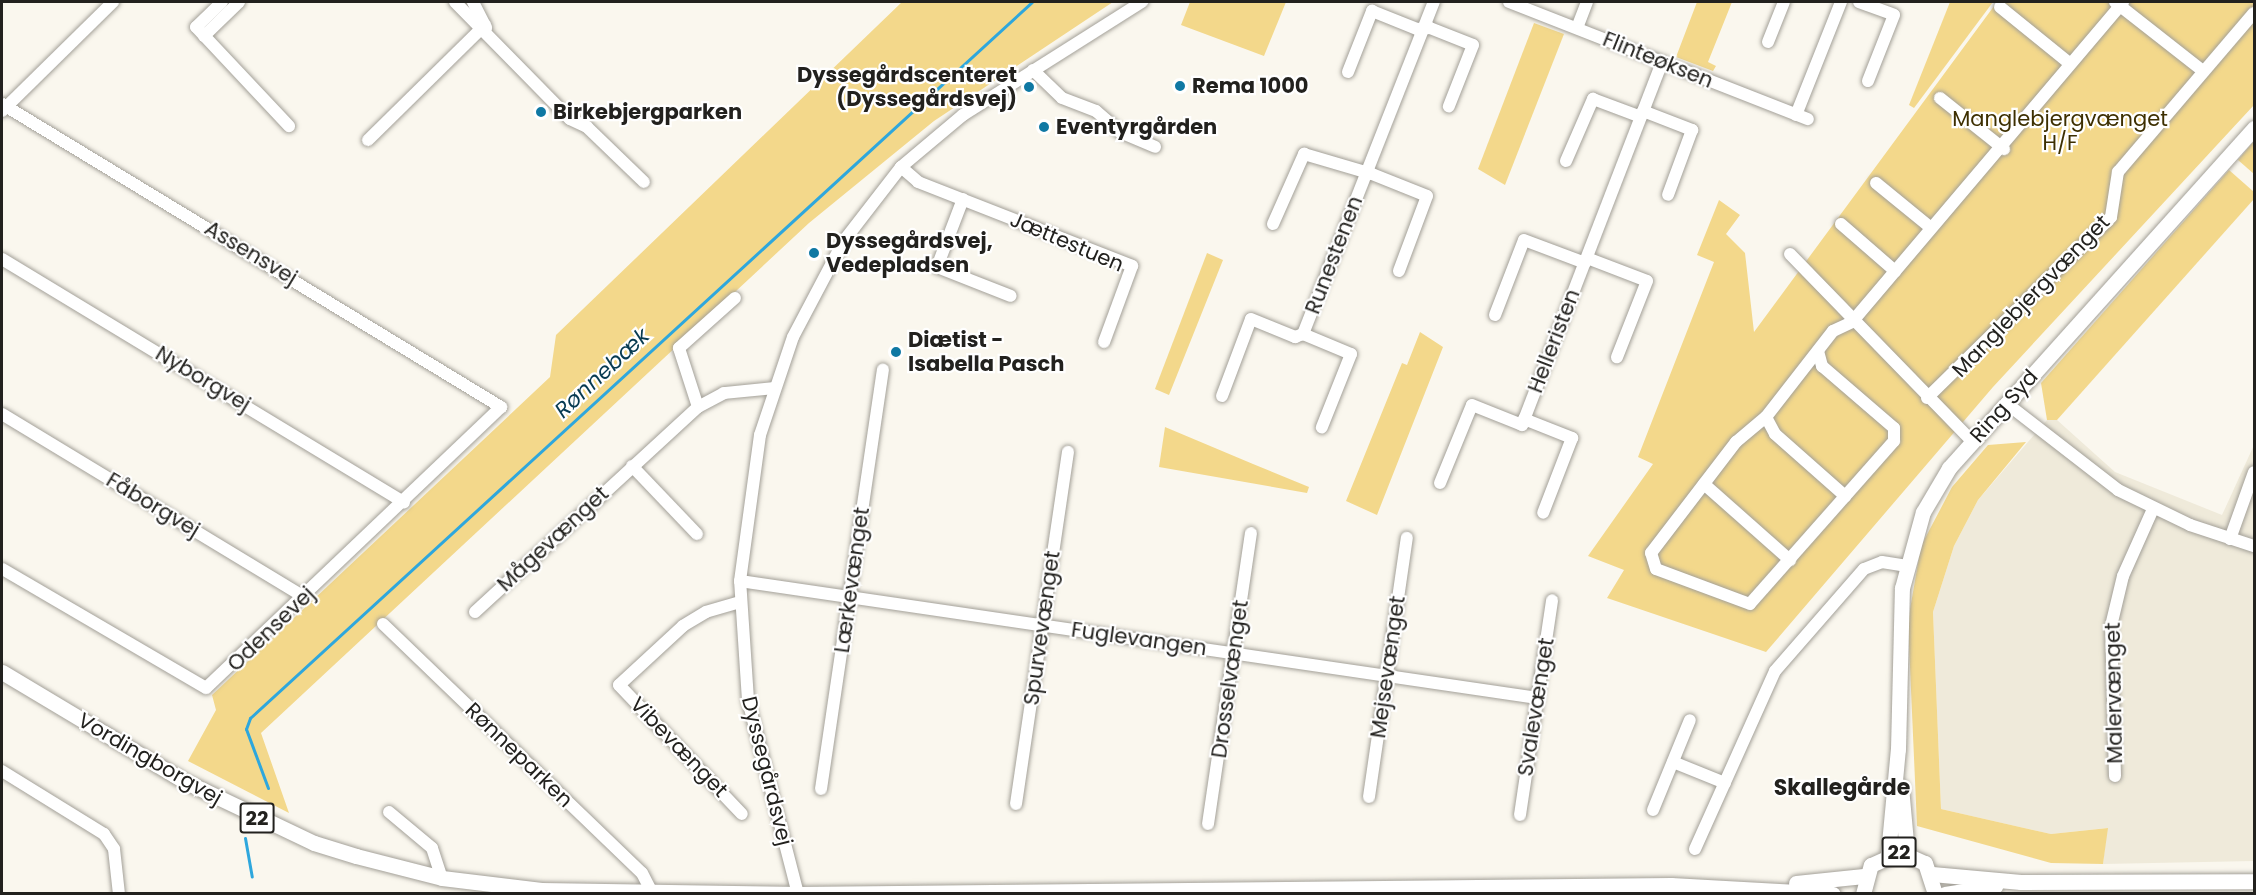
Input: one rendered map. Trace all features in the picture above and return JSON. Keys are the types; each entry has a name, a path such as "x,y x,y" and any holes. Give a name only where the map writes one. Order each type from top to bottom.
{"main road":[{"name":"Ring Syd","path":"1888,854 1898,748 1900,613 1906,566 1936,487 1972,441 2254,128"},
{"name":"Vordingborgvej","path":"2,672 239,810 314,843 442,878 541,890 650,889 798,894 1764,886 1864,876"},
{"name":"Ring Syd","path":"1898,748 1907,853"},
{"name":"22","path":"1863,894 1864,876 1888,854 1907,853 1932,874 2021,882 2254,881"},
{"name":"22","path":"1932,874 1935,894"},
{"name":"22","path":"1945,894 2021,882"},
{"name":"Vordingborgvej","path":"1764,886 1833,894"}],"street":[{"path":"3,107 113,2"},
{"path":"200,32 222,2"},
{"path":"200,32 239,2"},
{"path":"455,2 570,119 587,127 644,182"},
{"path":"473,2 485,30"},
{"name":"Dyssegårdsvej","path":"798,894 748,700 740,602 750,480 774,388 823,277 860,217 901,167 963,115 1142,2"},
{"name":"Runestenen","path":"1303,334 1434,2"},
{"name":"Flinteøksen","path":"1509,2 1802,117 1841,2"},
{"path":"1577,28 1587,2"},
{"path":"1768,42 1784,2"},
{"path":"1859,2 1893,15 1868,81"},
{"path":"1818,351 1822,366 1896,435 1750,604 1656,569 1651,553 1736,442 1766,417 1833,331 1852,322 1931,228 2004,149 2068,62 2119,3 2203,71"},
{"path":"2000,7 2068,62"},
{"path":"1348,72 1372,11 1473,45 1449,106"},
{"name":"Manglebjergvænget","path":"1926,398 2110,217 2118,172 2254,13"},
{"path":"368,140 485,30"},
{"path":"200,32 289,126"},
{"name":"Helleristen","path":"1440,483 1472,405 1522,425 1662,62"},
{"path":"1033,70 1062,99 1096,111 1120,132 1155,147"},
{"path":"1940,98 2004,149"},
{"path":"1566,161 1593,99 1692,130 1668,195"},
{"name":"Assensvej","path":"3,107 500,402"},
{"name":"Runestenen","path":"1273,224 1304,154 1427,196 1399,271"},
{"name":"Jættestuen","path":"901,167 918,182 1132,266 1104,342"},
{"path":"1876,183 1931,228"},
{"path":"963,199 937,267 1011,296"},
{"path":"1841,224 1895,271"},
{"name":"Helleristen","path":"1494,315 1524,240 1586,260 1647,281 1617,357"},
{"path":"1790,254 1852,322 1926,398 1972,441"},
{"name":"Nyborgvej","path":"2,259 404,502"},
{"path":"698,407 679,348 735,298"},
{"name":"Runestenen","path":"1222,396 1251,319 1295,337 1303,334 1352,354 1322,428"},
{"name":"Lærkevænget","path":"821,789 883,370"},
{"name":"Mågevænget","path":"475,612 698,407 724,393 774,388"},
{"name":"Odensevej","path":"2,569 206,688 499,414 500,402"},
{"path":"2006,403 2089,471 2153,509 2254,546"},
{"name":"Fåborgvej","path":"2,414 304,597"},
{"path":"1766,417 1775,434 1845,496"},
{"name":"Helleristen","path":"1524,419 1572,438 1542,513"},
{"name":"Spurvevænget","path":"1016,804 1068,452"},
{"path":"632,466 697,534"},
{"path":"2230,539 2254,472"},
{"path":"1704,484 1790,560"},
{"name":"Malervænget","path":"2115,776 2111,626 2123,576 2153,509"},
{"name":"Drosselvænget","path":"1208,824 1251,533"},
{"name":"Mejsevænget","path":"1369,796 1407,538"},
{"path":"1695,849 1775,670 1864,569 1882,562 1906,566"},
{"name":"Fuglevangen","path":"740,581 1537,698"},
{"name":"Svalevænget","path":"1520,814 1552,600"},
{"name":"Vibevænget","path":"740,602 706,612 683,626 619,685 742,814"},
{"name":"Rønneparken","path":"382,624 642,873 650,889"},
{"path":"1653,810 1690,720"},
{"path":"1673,762 1725,783"},
{"path":"2,771 104,834 114,849 118,894"},
{"path":"389,812 432,848 442,878"}],"shaded area":[{"path":"2047,420 2057,420 2115,472 2222,515 2254,445 2254,861 2103,864 2107,828 2051,834 1941,809 1933,612 1954,546 1978,500"}],"green space":[{"path":"902,2 1113,2 934,121 809,223 261,733 289,813 188,761 216,710 212,695 550,377 556,335"},
{"path":"1190,2 1286,2 1264,56 1181,25"},
{"path":"1697,2 1732,2 1708,62 1716,66 1713,71 1676,57"},
{"path":"1950,2 1993,2 1914,108 1909,105"},
{"name":"Manglebjergvænget H/F","path":"1997,2 2254,2 2254,105 1993,387 1766,652 1607,598 1624,570 1588,556 1653,464 1638,457 1714,262 1697,255 1719,200 1740,215 1726,234 1745,253 1754,332"},
{"path":"1534,23 1564,34 1505,185 1478,169"},
{"path":"2254,141 2254,174 2238,160"},
{"path":"2229,170 2254,192 2254,199 2057,420 2047,420 2041,383"},
{"path":"1207,253 1223,260 1169,395 1155,389"},
{"path":"1420,332 1443,347 1377,515 1346,501 1402,363 1407,365"},
{"path":"1165,427 1309,487 1307,493 1159,467"},
{"path":"2026,442 1978,500 1954,546 1933,612 1941,809 2051,834 2108,828 2103,864 2051,863 1917,826 1908,621 1921,546 1952,487 1988,445"}],"waterway":[{"name":"Rønnebæk","path":"268,788 246,729 250,718 1032,2"},
{"name":"Rønnebæk","path":"245,838 252,876"}],"place":[{"name":"Rema 1000","path":"1180,86"},
{"name":"Dyssegårdscenteret (Dyssegårdsvej)","path":"1029,87"},
{"name":"Birkebjergparken","path":"541,112"},
{"name":"Eventyrgården","path":"1044,127"},
{"name":"Dyssegårdsvej, Vedepladsen","path":"814,253"},
{"name":"Diætist - Isabella Pasch","path":"896,352"}],"district":[{"name":"Skallegårde","path":"1842,788"}]}
